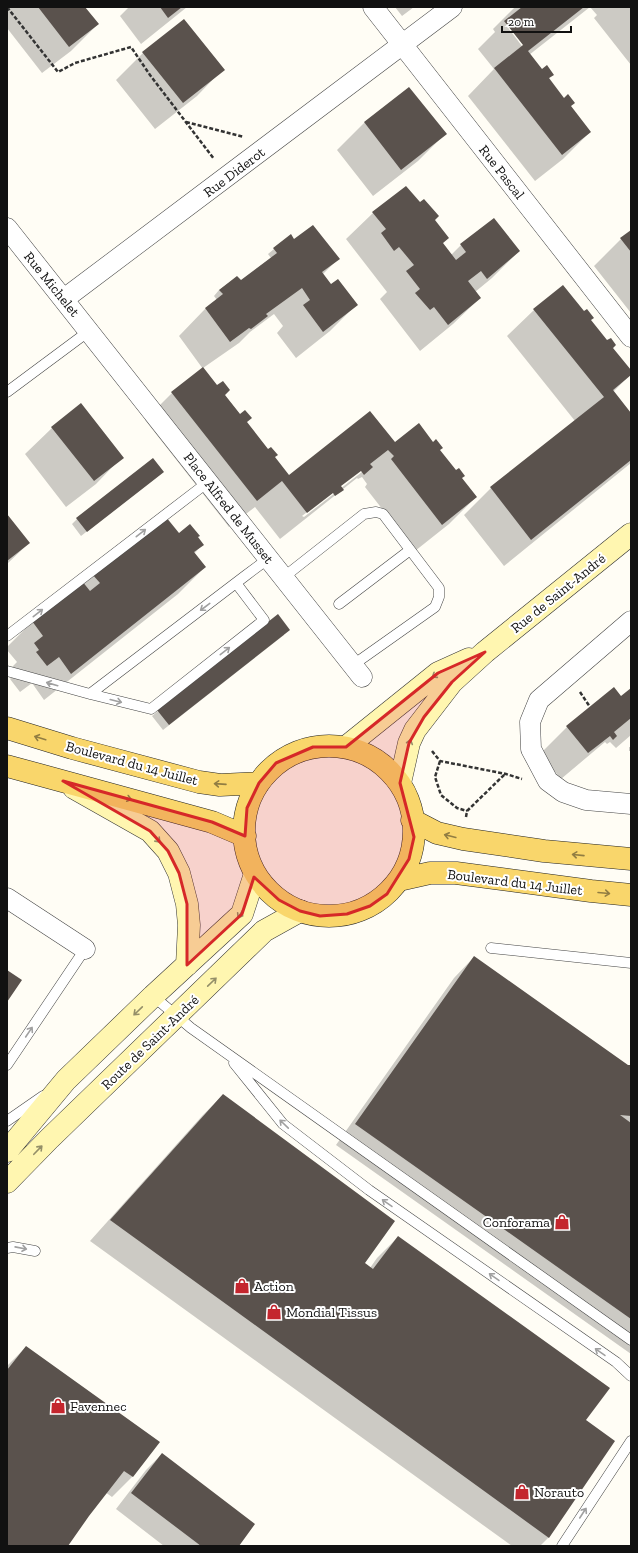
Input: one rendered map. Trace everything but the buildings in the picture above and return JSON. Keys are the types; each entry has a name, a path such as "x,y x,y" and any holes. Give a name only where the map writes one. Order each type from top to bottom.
{"main road":[{"name":"Rue de Saint-André","path":"400,783 409,743 415,730 452,682 485,652 631,534"},
{"name":"Rue de Saint-André","path":"346,747 438,673 485,652"},
{"name":"Boulevard du 14 Juillet","path":"7,728 72,748 199,782 220,785 259,783"},
{"path":"332,745 346,747 376,760 400,783 412,820 414,838 409,859 399,880 387,894 370,906 347,914 320,916 300,911 279,900 254,876 248,860 245,836 246,808 259,783 276,764 292,754 313,747 332,745"},
{"path":"7,766 212,822 245,836"},
{"path":"63,781 150,831 168,851 179,873 187,904 189,925 187,965"},
{"path":"412,820 437,833 463,839 544,851 631,859"},
{"name":"Boulevard du 14 Juillet","path":"399,880 430,873 456,873 591,892 631,895"},
{"path":"7,1151 66,1080 242,914 254,876"},
{"name":"Route de Saint-André","path":"7,1182 49,1139 264,931 300,911"}],"street":[{"name":"Rue Pascal","path":"373,7 631,337"},
{"name":"Rue Diderot","path":"64,299 452,7"},
{"name":"Rue Michelet","path":"7,228 93,335"},
{"name":"Place Alfred de Musset","path":"93,335 358,671"},
{"path":"631,621 539,700 530,722 531,749 548,781 563,792 586,800 631,804"},
{"path":"7,898 85,949"}],"lane":[{"path":"7,392 93,335"},
{"path":"7,636 208,482"},
{"path":"284,577 364,514 376,512 383,514 439,588 439,597 435,607 358,671"},
{"path":"338,604 410,550"},
{"path":"90,694 269,558"},
{"path":"7,671 151,709 264,620 236,583"},
{"path":"490,948 631,963"},
{"path":"7,1064 85,949"},
{"path":"154,996 178,1015 191,1028 631,1340"},
{"path":"226,1052 284,1124 368,1190 616,1362 631,1376"},
{"path":"7,1121 66,1080"},
{"path":"7,1248 13,1247 35,1251"},
{"path":"562,1546 631,1441"}],"path":[{"path":"7,7 58,72 75,63 131,47 150,75 228,176"},
{"path":"186,122 271,144"},
{"path":"578,690 590,707"},
{"path":"415,730 440,761 506,774 523,779 543,773"},
{"path":"631,747 631,752"},
{"path":"440,761 435,777 441,795 457,808 467,811"},
{"path":"463,839 467,811 506,774"}],"highlighted area":[{"path":"485,652 452,682 424,717 409,743 400,783 414,837 409,859 387,894 370,906 347,914 320,916 300,911 279,900 254,877 242,914 187,965 187,904 179,873 168,851 150,831 63,781 212,822 245,836 247,808 259,783 276,763 313,747 346,747 438,673"}],"place":[{"name":"Conforama","path":"562,1222"},
{"name":"Action","path":"242,1286"},
{"name":"Mondial Tissus","path":"274,1312"},
{"name":"Favennec","path":"58,1406"},
{"name":"Norauto","path":"522,1492"}]}
